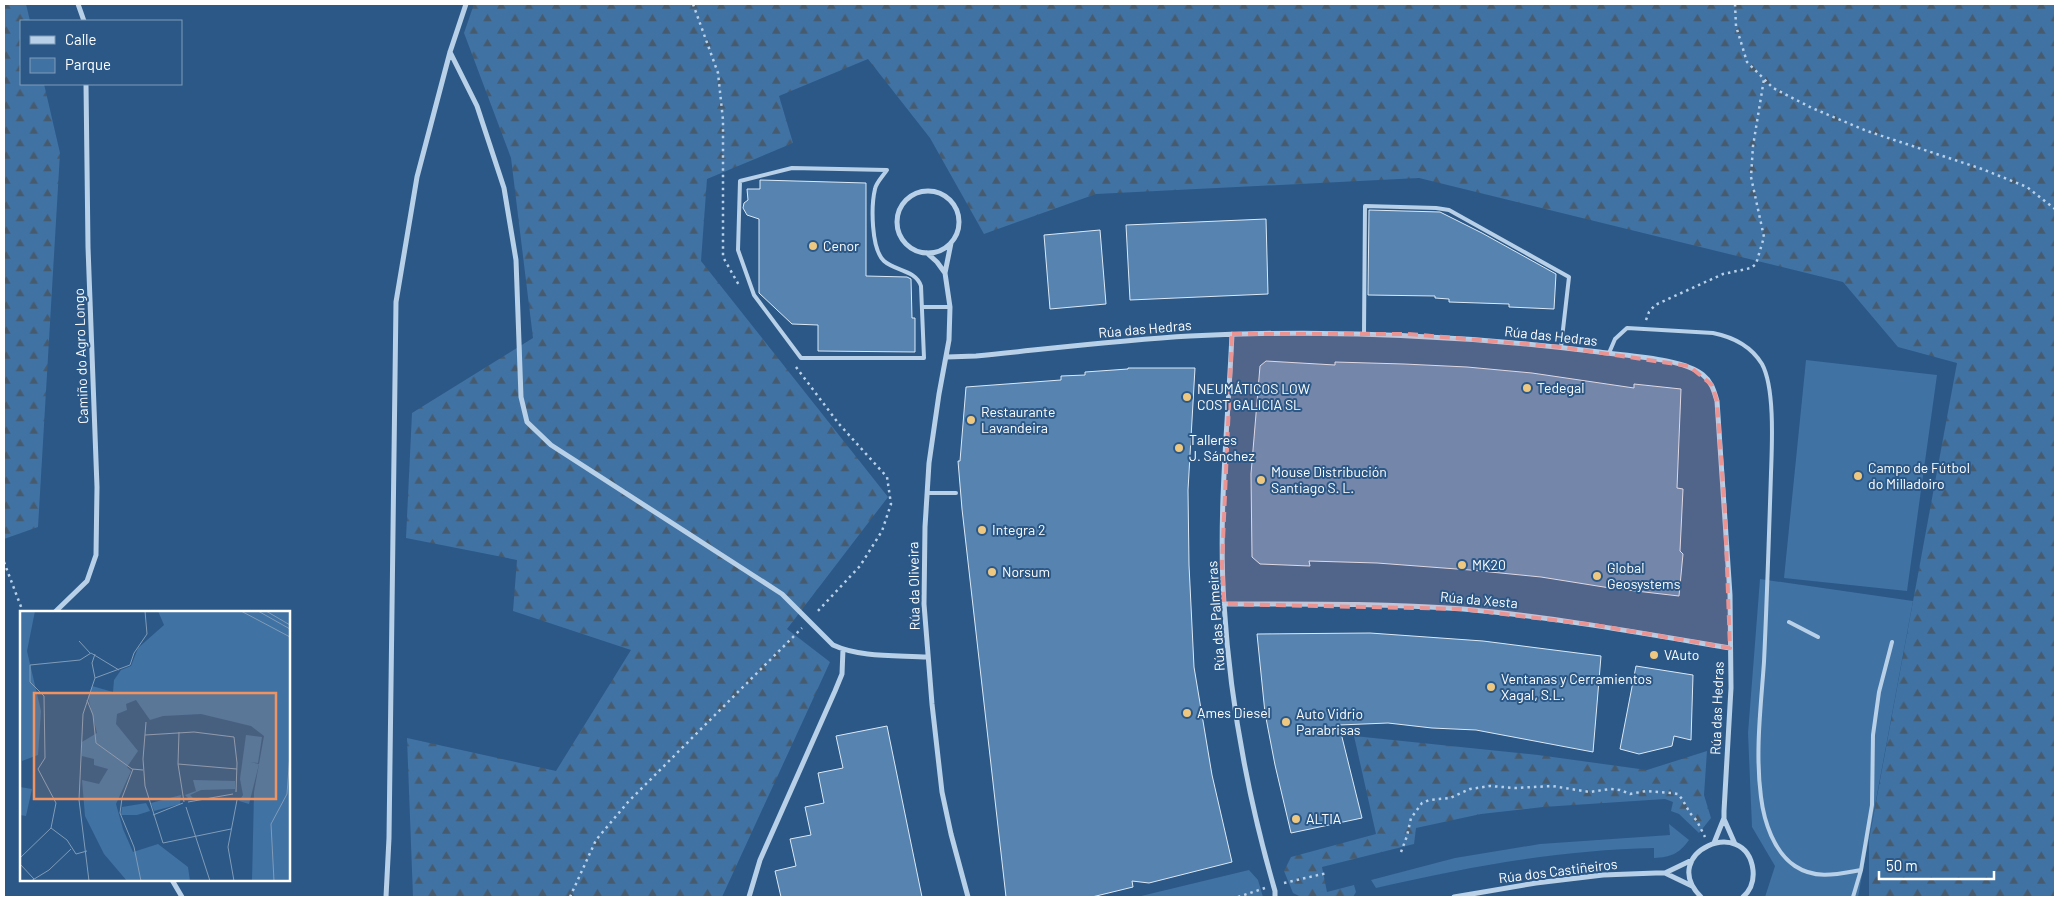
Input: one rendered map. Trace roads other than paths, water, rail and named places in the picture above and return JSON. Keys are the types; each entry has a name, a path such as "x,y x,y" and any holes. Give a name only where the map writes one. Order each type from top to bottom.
{"street":[{"path":"78,4 84,20"},
{"path":"386,897 389,838 396,302 417,177 450,52 466,4"},
{"path":"450,52 477,106 504,188 516,260 522,397 528,422 552,445 782,594 833,644 843,649 858,652 928,657"},
{"name":"Camiño do Agro Longo","path":"55,611 87,581 96,555 97,487 88,247 86,85"},
{"name":"Rúa da Oliveira","path":"945,273 927,253 909,247 902,239 898,229 898,218 901,208 907,200 916,194 926,192 937,193 947,197 954,205 959,225 956,236 951,243 945,273 950,307 949,340 933,430 926,494 924,604 942,792 950,834 968,897"},
{"path":"927,253 943,249 951,243"},
{"name":"Rúa das Hedras","path":"947,357 976,356 1188,336 1364,333 1457,338 1561,347 1689,366 1704,375 1712,385 1717,401 1725,504 1731,688 1724,818 1711,844 1703,848 1692,860"},
{"name":"Rúa das Palmeiras","path":"1232,334 1223,475 1224,604 1228,650 1241,742 1254,807 1275,894 1280,897"},
{"name":"Rúa da Xesta","path":"1224,604 1358,604 1462,609 1594,625 1730,648"},
{"path":"749,897 760,860 842,674 843,649"},
{"name":"Rúa das Hedras","path":"1724,818 1735,844 1748,856 1752,865 1754,875 1752,884 1743,897"},
{"path":"1711,844 1720,842 1735,844"},
{"path":"1692,860 1690,869 1692,886"},
{"name":"Rúa dos Castiñeiros","path":"1454,897 1536,883 1603,875 1665,872 1692,860"},
{"path":"1665,872 1692,886 1701,897"},
{"path":"173,881 182,897"}],"lane":[{"path":"792,168 887,170 875,188 873,228 875,245 883,260 895,269 914,275 920,280 923,308 924,358 801,358 754,296 738,250 740,181 792,168"},
{"path":"1364,333 1365,206 1436,208 1449,210 1568,277 1561,347"},
{"path":"923,308 950,307"},
{"path":"1609,353 1615,338 1621,332 1627,328 1644,328 1726,336 1753,352 1762,366 1770,402 1772,447 1764,664 1759,717 1761,798 1773,840 1784,857 1796,867 1810,874 1822,876 1861,870"},
{"path":"926,494 956,493"},
{"path":"1789,622 1818,637"},
{"path":"1853,897 1861,870 1872,805 1872,735 1879,692 1892,642"}],"place":[{"name":"Cenor","path":"813,246"},
{"name":"Tedegal","path":"1527,388"},
{"name":"NEUMÁTICOS LOW COST GALICIA SL","path":"1187,397"},
{"name":"Restaurante Lavandeira","path":"971,420"},
{"name":"Talleres J. Sánchez","path":"1179,448"},
{"name":"Campo de Fútbol do Milladoiro","path":"1858,476"},
{"name":"Mouse Distribución Santiago S. L.","path":"1261,480"},
{"name":"Integra 2","path":"982,530"},
{"name":"MK20","path":"1462,565"},
{"name":"Norsum","path":"992,572"},
{"name":"Global Geosystems","path":"1597,576"},
{"name":"VAuto","path":"1654,655"},
{"name":"Ventanas y Cerramientos Xagal, S.L.","path":"1491,687"},
{"name":"Ames Diesel","path":"1187,713"},
{"name":"Auto Vidrio Parabrisas","path":"1286,722"},
{"name":"ALTIA","path":"1296,819"}]}
